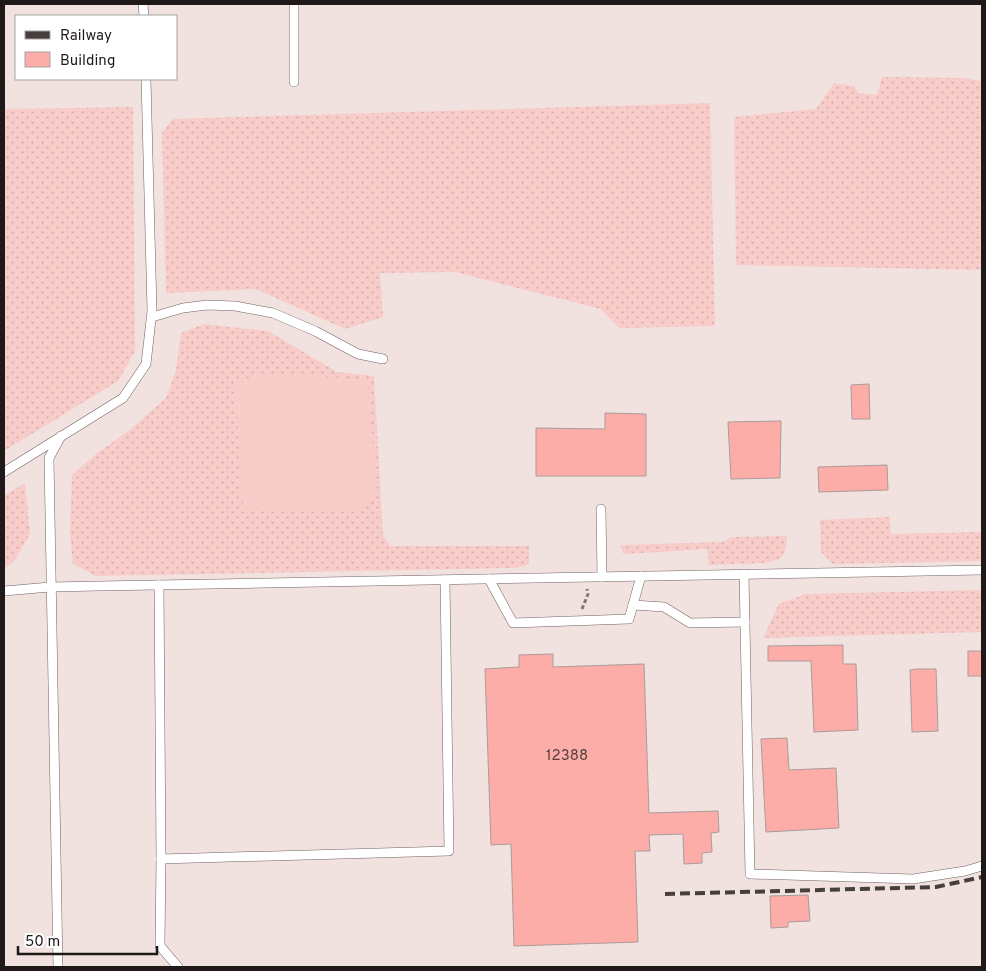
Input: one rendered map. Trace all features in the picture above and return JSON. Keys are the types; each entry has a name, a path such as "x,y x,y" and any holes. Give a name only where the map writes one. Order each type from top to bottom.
{"lane":[{"path":"294,4 294,82"},
{"path":"4,472 123,398 146,364 152,317 146,80"},
{"path":"152,317 182,308 207,305 235,306 273,313 315,331 358,354 383,359"},
{"path":"58,967 50,587 50,458 61,436"},
{"path":"601,510 602,577"},
{"path":"4,591 50,587 982,570"},
{"path":"744,574 750,874 913,878 966,871 982,866"},
{"path":"489,579 513,623 629,619 641,576"},
{"path":"161,859 449,851 445,580"},
{"path":"159,585 160,946 178,967"},
{"path":"633,606 664,607 690,622 746,622"}],"path":[{"path":"576,621 588,594 582,577"}],"shaded area":[{"path":"882,77 963,78 982,81 982,270 736,265 734,117 816,109 834,83 854,86 859,93 877,95"},
{"path":"710,103 715,326 619,328 601,309 455,272 380,273 383,317 345,329 256,289 166,293 162,133 173,119"},
{"path":"133,107 135,351 118,381 4,451 4,109"},
{"path":"204,324 268,331 337,372 374,376 383,535 390,546 529,546 529,565 514,568 96,576 73,564 70,534 72,475 96,454 131,429 166,398 176,370 181,333"},
{"path":"266,374 367,380 377,495 362,511 243,508 235,384"},
{"path":"25,483 30,534 15,560 4,569 4,496"},
{"path":"890,517 891,534 982,532 982,561 833,564 821,552 820,520"},
{"path":"787,536 786,549 780,559 765,563 709,565 707,549 624,554 620,545 722,542 732,537"},
{"path":"982,590 982,632 763,638 779,604 806,594"}],"building":[{"path":"869,384 870,419 852,419 851,385"},
{"path":"605,413 646,414 646,476 536,476 536,428 605,429"},
{"path":"781,421 780,478 731,479 728,422"},
{"path":"887,465 888,490 819,492 818,467"},
{"path":"843,645 843,664 856,664 858,730 814,732 811,661 768,661 768,646"},
{"path":"968,651 982,651 982,676 968,676"},
{"path":"553,654 553,667 644,664 649,813 718,811 719,832 711,833 712,852 702,853 702,863 684,864 683,834 649,835 650,851 635,851 638,942 514,946 511,844 491,845 485,669 519,667 519,655"},
{"path":"936,669 938,731 912,732 910,670"},
{"path":"787,738 789,770 836,768 839,828 766,832 761,739"},
{"path":"808,895 810,921 788,922 788,927 771,928 770,896"}],"railway":[{"path":"665,894 936,887 982,877"}]}
